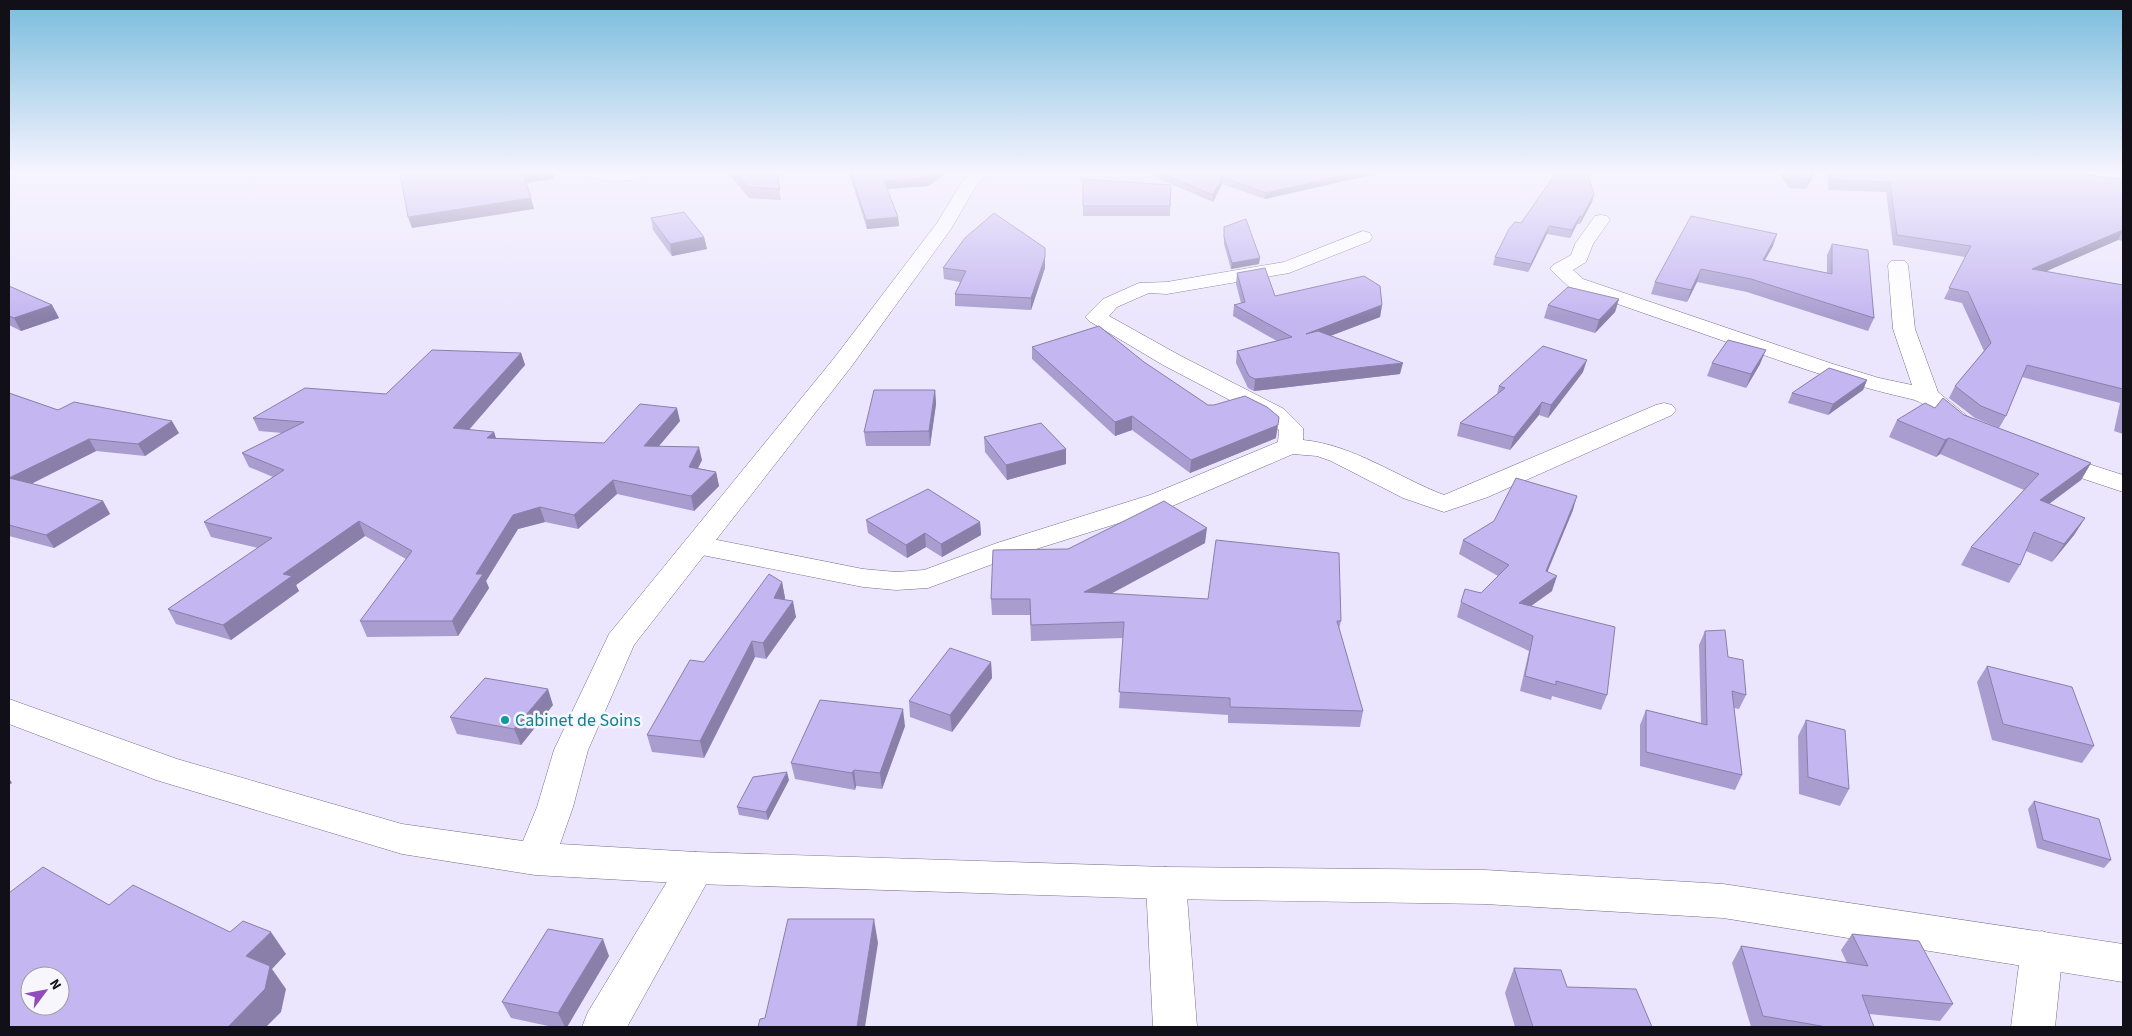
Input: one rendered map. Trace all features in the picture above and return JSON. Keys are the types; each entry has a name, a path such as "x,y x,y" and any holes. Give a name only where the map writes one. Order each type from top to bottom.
{"street":[{"path":"534,859 555,807 571,750 620,641 844,362 947,221"},
{"path":"1599,221 1584,244 1579,258 1560,269 1576,284 1824,369 1874,384 1927,395 1965,425 1991,436"},
{"path":"1290,446 1291,428 1275,414 1171,360 1096,317 1110,303 1146,287 1168,288 1289,267 1363,237"},
{"path":"1898,265 1904,329 1927,395"},
{"path":"697,545 863,578 896,581 928,579 1007,549 1160,501 1290,446 1321,449 1340,456 1412,492 1444,504 1479,491 1664,410"},
{"path":"2032,452 2123,484"},
{"path":"9,711 169,770 402,839 534,859 696,868 1166,882 1485,887 1724,901 2123,963"},
{"path":"604,1027 696,868"},
{"path":"1166,882 1175,1027"},
{"path":"2033,1027 2042,949"}],"building":[{"path":"653,221 691,221 704,237 670,244"},
{"path":"984,221 1006,221 1045,248 1045,257 1031,298 955,294 966,271 943,268 965,238"},
{"path":"1240,221 1247,221 1260,258 1232,263 1224,237 1224,227"},
{"path":"1522,221 1577,221 1572,230 1549,226 1531,264 1495,257 1509,229 1515,222 1521,223"},
{"path":"1688,221 1717,221 1777,234 1763,260 1832,274 1832,244 1868,250 1874,318 1751,279 1701,269 1691,290 1655,282"},
{"path":"1895,221 2123,221 2123,230 2032,269 2123,285 2123,389 2027,365 2006,416 1981,406 1955,386 1991,343 1968,292 1949,288 1971,246 1897,235"},
{"path":"1265,268 1275,296 1364,276 1380,286 1382,305 1306,334 1318,331 1403,363 1255,379 1249,376 1237,351 1292,337 1234,305 1245,302 1237,273"},
{"path":"9,286 52,305 14,318 9,316"},
{"path":"1568,287 1619,299 1599,320 1548,305"},
{"path":"1099,326 1144,362 1208,405 1245,396 1267,407 1279,417 1278,425 1191,460 1132,416 1115,422 1032,347"},
{"path":"1728,340 1766,350 1751,374 1712,363"},
{"path":"1543,346 1587,360 1551,405 1542,402 1514,437 1460,423 1505,388 1499,386"},
{"path":"432,350 521,353 453,428 494,432 487,438 604,443 640,404 677,408 644,446 699,447 689,467 716,472 691,496 613,480 574,515 540,507 513,515 476,574 483,574 452,621 360,621 412,551 359,521 283,574 292,576 223,625 168,609 272,538 204,522 284,470 242,453 304,422 253,418 305,388 386,394"},
{"path":"1829,368 1867,380 1833,404 1792,393"},
{"path":"874,390 935,390 929,431 864,432"},
{"path":"9,393 58,410 74,402 172,421 138,444 89,439 9,478"},
{"path":"1943,398 1964,415 2091,463 2040,500 2085,518 2064,544 2034,532 2020,565 1971,547 2039,474 1949,438 1945,440 1897,420 1925,403 1935,408"},
{"path":"1041,423 1066,449 1006,465 984,437"},
{"path":"9,478 103,501 46,535 9,525"},
{"path":"1516,478 1577,496 1546,571 1557,576 1519,603 1615,627 1607,695 1556,681 1556,685 1525,676 1533,636 1461,602 1465,589 1481,593 1509,565 1463,540 1494,521"},
{"path":"928,489 980,522 941,544 925,533 906,545 866,520"},
{"path":"1164,501 1207,528 1084,592 1208,599 1216,540 1339,553 1341,621 1337,621 1363,711 1230,707 1230,698 1119,692 1124,622 1031,625 1030,599 991,599 993,550 1068,549"},
{"path":"769,574 782,582 774,598 793,601 763,643 752,641 700,741 647,735 690,660 704,662"},
{"path":"1725,630 1728,657 1743,660 1746,695 1732,691 1742,775 1646,752 1646,710 1707,725 1705,631"},
{"path":"950,648 991,662 950,715 909,701"},
{"path":"1987,666 2072,687 2094,746 2003,724"},
{"path":"485,678 548,689 514,729 450,717"},
{"path":"820,700 903,709 880,773 854,770 852,773 791,763"},
{"path":"1806,720 1845,730 1849,789 1808,777"},
{"path":"787,772 766,812 737,807 753,777"},
{"path":"2034,801 2099,819 2111,860 2043,840"},
{"path":"43,867 109,905 133,885 230,932 243,921 271,932 246,956 270,966 265,989 228,1027 9,1027 9,893"},
{"path":"788,919 874,919 857,1027 758,1027 760,1019 765,1018"},
{"path":"548,929 603,939 558,1013 502,1002"},
{"path":"1852,934 1919,941 1953,1004 1862,995 1874,1027 1827,1027 1763,1016 1741,946 1868,966"},
{"path":"1514,968 1561,970 1567,987 1636,989 1652,1027 1533,1027"}],"place":[{"name":"Cabinet de Soins","path":"505,720"}]}
